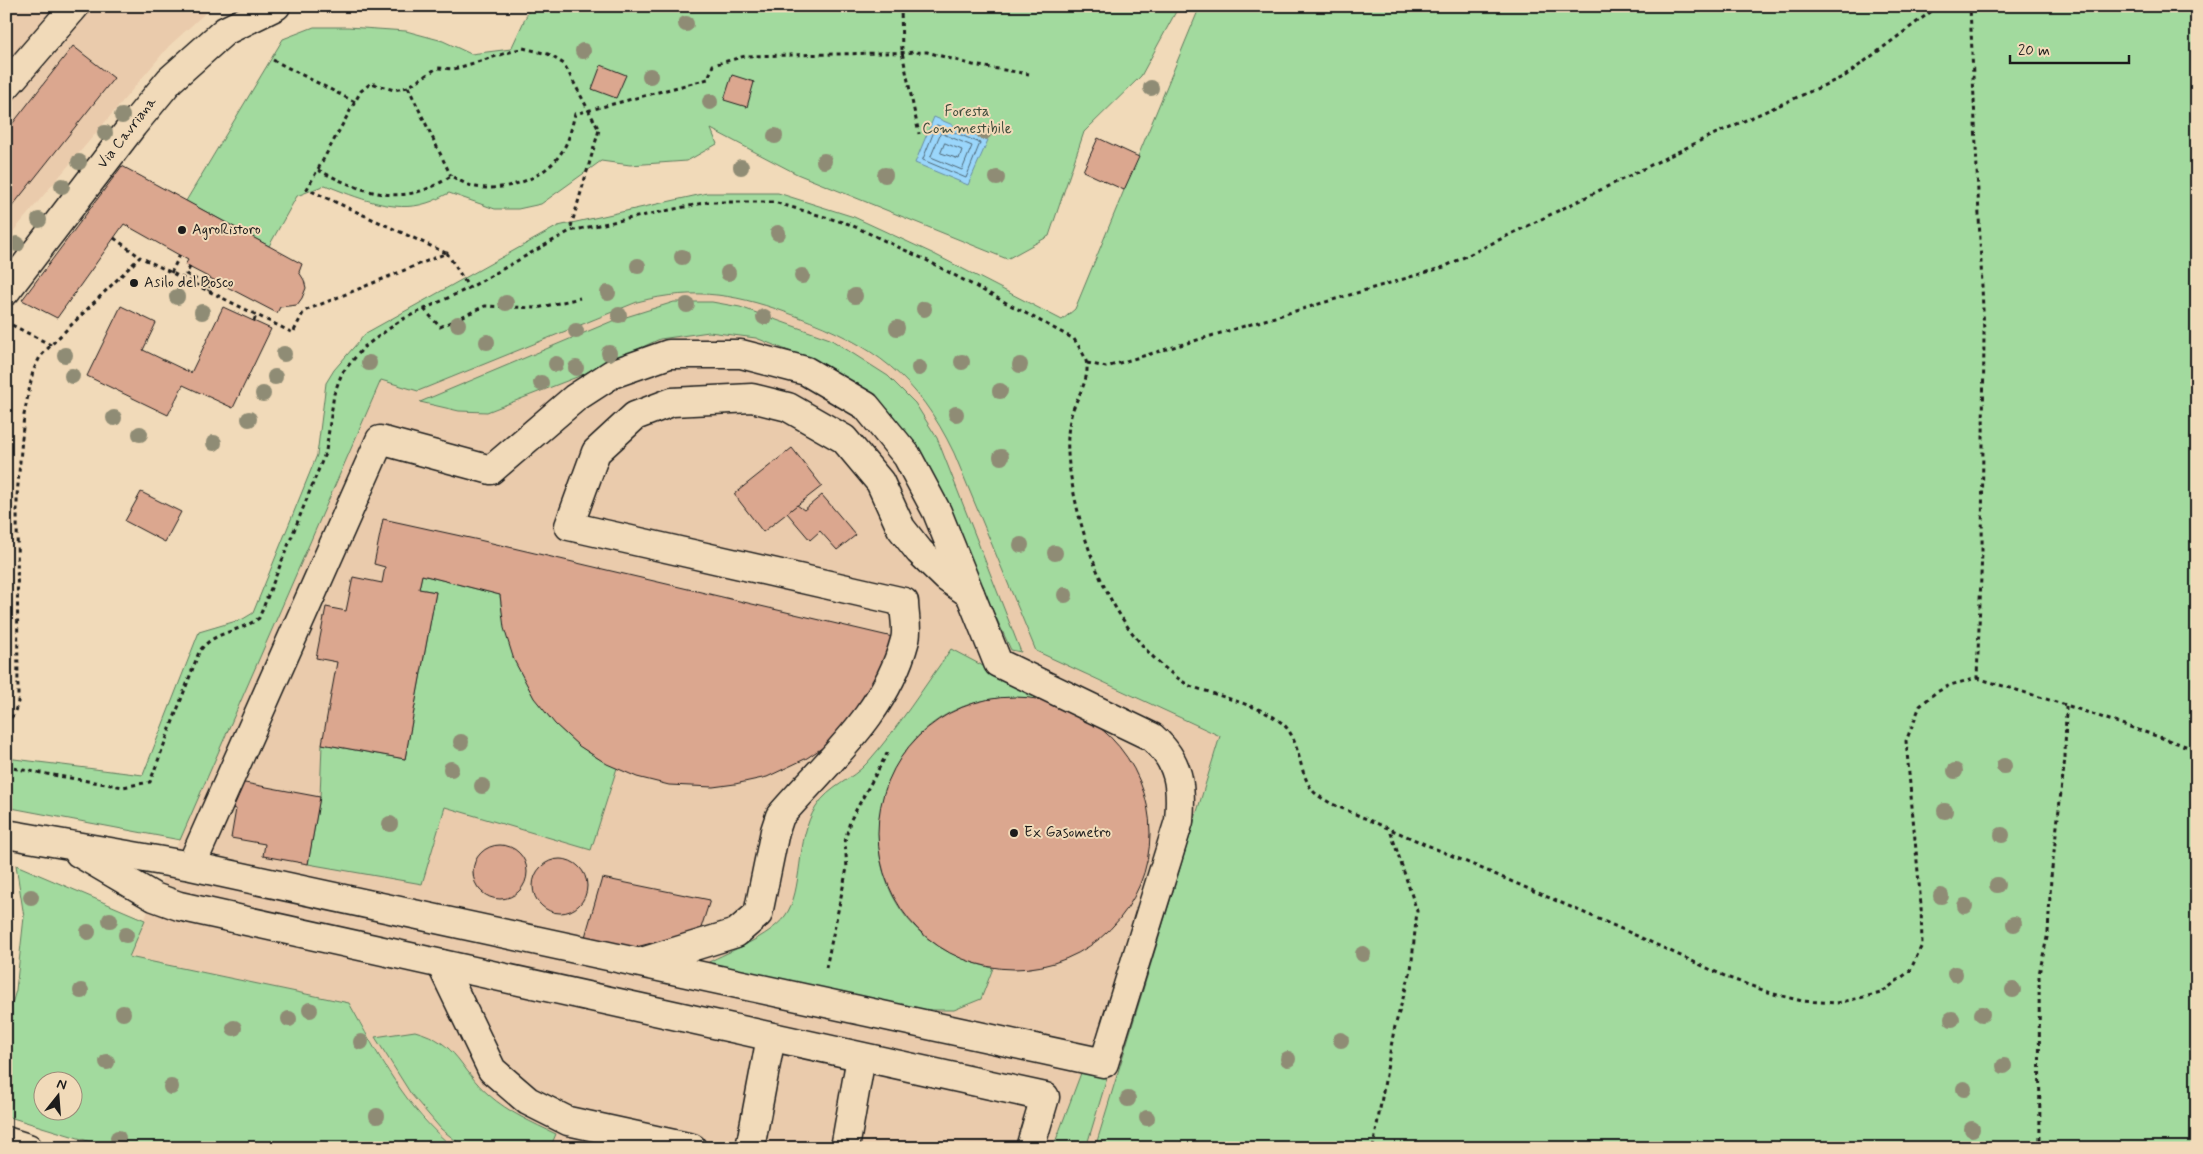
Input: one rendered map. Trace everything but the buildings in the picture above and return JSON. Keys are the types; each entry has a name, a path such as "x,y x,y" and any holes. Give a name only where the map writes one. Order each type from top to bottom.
{"street":[{"path":"6,86 75,6"},
{"name":"Via Cavriana","path":"6,291 133,125 170,80 225,31 276,6"},
{"path":"6,834 191,866 1104,1063 1179,821 1181,794 1176,769 1163,746 1152,737 998,663 937,512 907,456 866,406 806,371 741,354 669,354 612,374 575,398 491,470 380,440 191,866"},
{"path":"640,962 736,933 758,914 775,830 780,816 857,733 883,695 906,639 904,602 569,526 596,452 635,416 672,402 752,398 788,407 844,439 880,482 901,528 919,551 947,578 971,595"},
{"path":"62,844 154,897 179,906 1045,1097 1030,1148"},
{"path":"441,964 492,1070 528,1101 568,1121 692,1148"},
{"path":"750,1148 771,1037"},
{"path":"845,1148 862,1057"},
{"path":"6,1141 28,1148"}],"path":[{"path":"901,6 902,52 919,134"},
{"path":"1087,363 1106,367 1444,267 1710,136 1845,76 1936,6"},
{"path":"1970,6 1984,333 1982,551 1977,678"},
{"path":"468,288 447,253 307,188 361,91 371,83 394,90 408,87 437,68 454,69 523,48 548,54 564,64 599,130 570,231"},
{"path":"408,87 451,176 475,187 500,187 529,180 550,167 564,148 575,114 590,112 708,79 714,64 745,56 927,52 973,65 1029,74"},
{"path":"273,60 355,102"},
{"path":"318,170 356,189 376,194 409,195 433,189 451,176"},
{"path":"6,767 123,787 150,782 199,652 206,641 248,626 259,618 326,450 334,394 342,373 364,347 401,320 468,288 570,231 708,202 774,202 850,224 926,260 1074,339 1087,363 1087,374 1072,413 1067,439 1074,494 1083,531 1098,572 1113,604 1135,639 1189,686 1256,708 1283,724 1296,744 1299,762 1306,780 1315,793 1332,804 1730,978 1802,1002 1838,1003 1881,993 1910,971 1922,945 1921,905 1906,741 1920,706 1935,693 1950,684 1977,678 2066,705 2197,750"},
{"path":"114,238 140,257 293,334 304,310 447,253"},
{"path":"171,273 180,256"},
{"path":"6,724 14,714 18,702 17,496 24,415 33,371 40,357 51,345 140,257"},
{"path":"190,268 186,274 211,287 208,291"},
{"path":"424,309 440,327 485,306 537,308 580,298"},
{"path":"254,321 256,315"},
{"path":"6,323 51,345"},
{"path":"2040,1148 2039,974 2048,933 2051,877 2065,758 2066,705"},
{"path":"819,1001 847,868 845,842 850,821 893,743"},
{"path":"1374,1148 1394,1030 1411,970 1417,911 1390,829"}],"shaded area":[{"path":"6,6 213,6 169,46 6,240"},
{"path":"692,293 729,295 765,304 849,338 893,367 917,392 938,421 954,453 1086,675 1220,736 1095,1148 454,1148 433,1128 399,1088 349,1003 128,957 381,380 604,316 638,302 656,297"}],"green space":[{"name":"Foresta Commestibile","path":"531,6 1179,6 1141,76 1084,132 1049,236 1007,259 797,174 711,129 717,144 687,161 630,165 601,161 541,204 518,209 495,209 449,193 430,202 402,207 375,203 325,185 297,196 269,246 186,201 283,39 314,27 348,27 406,31 443,41 471,54 511,49"},
{"path":"1200,6 2197,6 2197,1148 1095,1148 1220,736 1036,651 954,453 925,403 908,383 890,367 871,352 824,327 776,309 737,298 718,295 679,294 637,302 418,391 381,380 180,840 6,807 6,758 143,775 199,632 243,619 253,613 317,455 326,383 334,370 366,333 558,226 707,193 778,193 854,217 932,253 1062,320 1075,309"},
{"path":"674,302 712,302 740,307 830,339 888,376 915,403 937,438 1021,652 1011,650 920,452 875,400 827,366 756,338 709,332 660,339 577,377 487,412 459,411 420,402 610,322"},
{"path":"422,575 500,595 504,622 512,649 522,674 535,698 551,719 570,738 592,755 617,768 591,850 445,807 422,884 308,864 320,797 322,744 405,759 436,592 419,589"},
{"path":"951,649 1051,702 987,700 936,721 901,758 882,805 880,855 897,904 934,943 993,968 981,999 954,1010 920,1010 707,963 769,931 785,916 795,893 805,834 809,820 816,807 827,794 867,763 900,722"},
{"path":"16,865 145,920 129,957 349,1003 383,1062 408,1099 437,1133 454,1148 111,1148 6,1116 6,1025 16,990 24,917"},
{"path":"415,1031 441,1042 479,1085 504,1107 556,1134 550,1148 465,1148 441,1129 411,1094 375,1037"},
{"path":"1081,1073 1107,1078 1086,1148 1053,1148"}],"water":[{"path":"934,117 988,140 968,185 915,163"}],"place":[{"name":"AgroRistoro","path":"182,230"},
{"name":"Asilo del Bosco","path":"134,283"},
{"name":"Ex Gasometro","path":"1014,833"}]}
